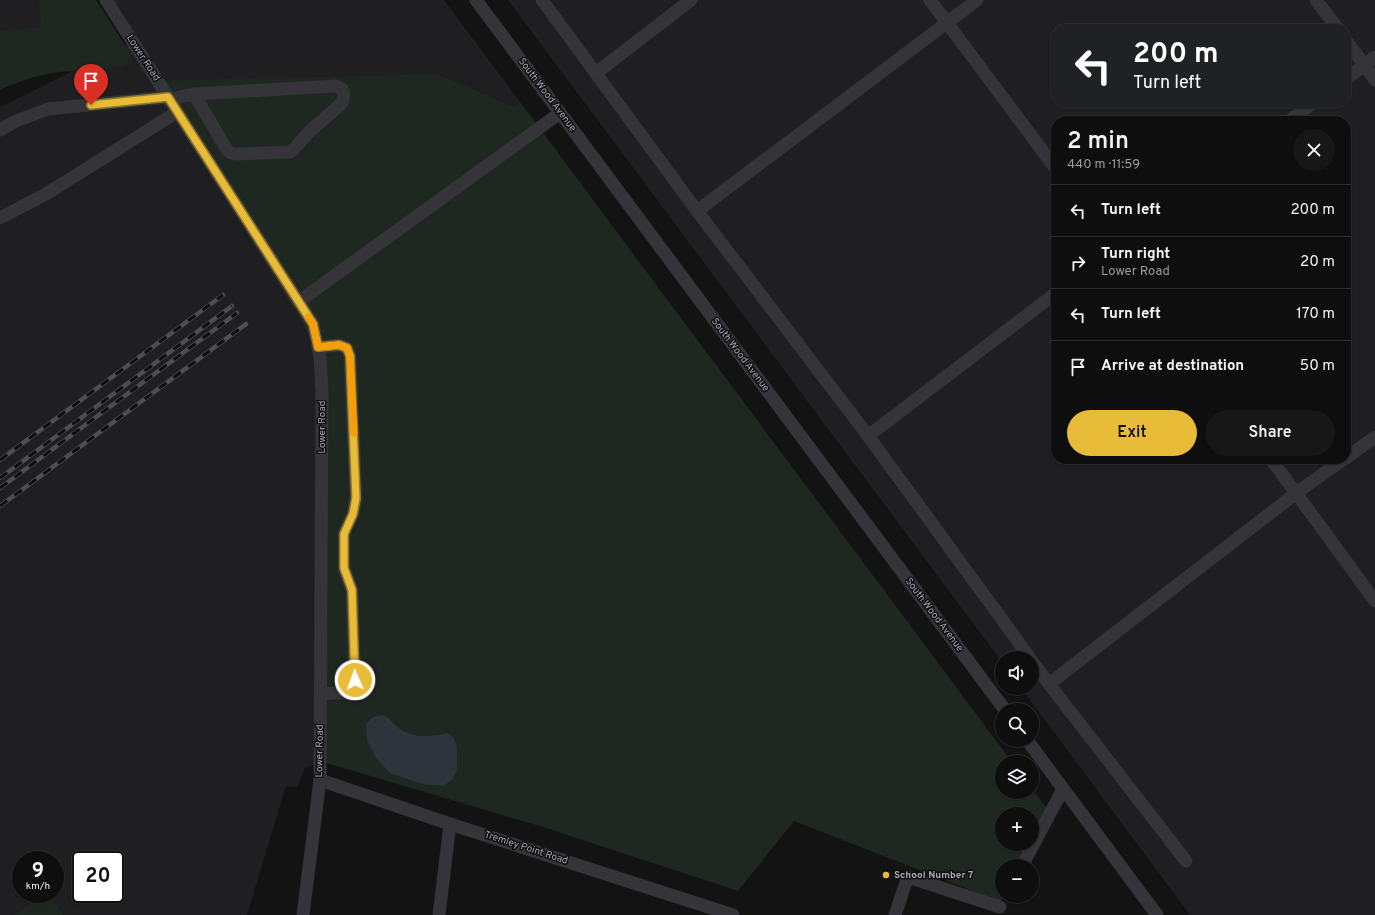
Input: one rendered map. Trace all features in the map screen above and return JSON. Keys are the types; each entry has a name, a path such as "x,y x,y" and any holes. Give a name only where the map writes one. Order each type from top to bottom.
{"street":[{"name":"Lower Road","path":"106,0 313,324 318,347 322,391 320,780 303,915"},
{"name":"South Wood Avenue","path":"476,0 1000,703"},
{"path":"542,0 697,211 868,436 1025,651"},
{"path":"596,73 691,0"},
{"path":"930,0 1051,162"},
{"path":"697,211 977,0"},
{"path":"1316,0 1334,24"},
{"path":"1351,47 1375,80"},
{"path":"1351,75 1375,57"},
{"path":"0,218 46,194 172,104 179,97 194,94 336,86 340,87 344,95 342,103 309,132 290,152 234,154 228,150 194,94"},
{"path":"0,130 16,121 48,109 172,104"},
{"path":"1296,116 1306,108"},
{"path":"298,302 560,113"},
{"path":"198,145 218,134"},
{"path":"868,436 1051,297"},
{"path":"318,347 339,345 347,348 350,356 356,498 353,514 344,534 344,568 352,590 355,689 350,692 321,694"},
{"path":"1351,454 1375,437"},
{"path":"1275,464 1375,601"},
{"path":"1049,684 1337,464"},
{"path":"1039,670 1186,861"},
{"path":"1032,747 1157,915"},
{"name":"Tremley Point Road","path":"320,780 450,824 733,915"},
{"path":"1026,859 1064,789"},
{"path":"439,915 450,824"},
{"path":"895,915 906,882 911,878 1000,906"}],"shaded area":[{"path":"0,0 89,0 17,82 0,90"},
{"path":"39,0 96,0 133,58 119,67 46,74 13,84 0,90 0,31 40,27"},
{"path":"103,0 444,0 520,102 514,107 439,74 319,350 320,762 305,768 297,787 286,786 247,915 64,915 54,903 64,903 64,851 12,851 12,903 29,903 14,915 0,915 0,107 130,43"},
{"path":"508,0 1375,0 1375,915 1190,915 1039,712 1039,703 1032,703 1026,695 1039,695 1039,651 995,651 995,653"},
{"path":"439,74 514,107 520,102 995,739 995,747 1001,747 1007,755 995,755 995,799 1039,798 1049,811 1039,830 1039,807 995,807 995,851 1028,851 1024,859 995,859 995,900 794,821 738,891 543,827 323,762 319,350 154,81"},
{"path":"383,715 397,727 409,734 428,736 447,733 453,737 457,747 457,770 452,780 443,786 422,784 390,773 376,758 367,740 366,724 373,717"},
{"path":"29,903 54,903 64,915 14,915"}],"railway":[{"path":"0,460 223,295"},
{"path":"0,478 232,306"},
{"path":"0,488 237,313"},
{"path":"0,506 246,324"}],"slow traffic":[{"path":"308,317 313,324 318,347 339,345 347,348 350,356 354,433"}],"place":[{"name":"School Number 7","path":"886,875"}],"route":[{"path":"91,105 168,97 313,324 318,347 339,345 347,348 350,356 356,498 353,514 344,534 344,568 352,590 355,680"}]}
